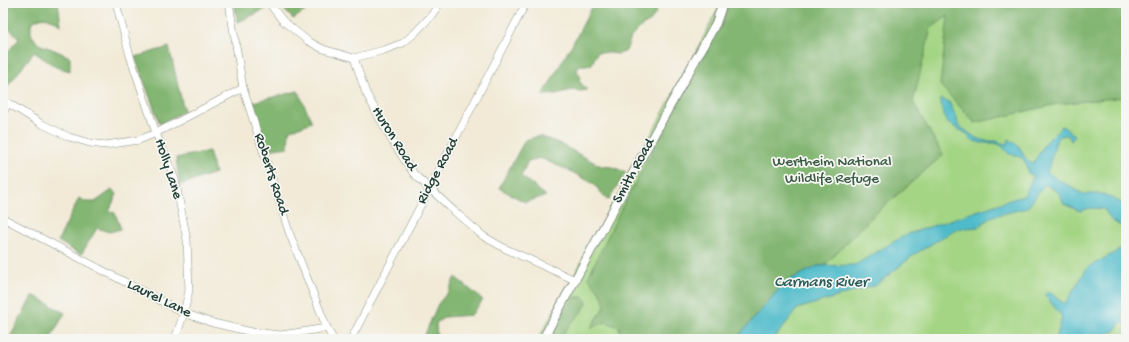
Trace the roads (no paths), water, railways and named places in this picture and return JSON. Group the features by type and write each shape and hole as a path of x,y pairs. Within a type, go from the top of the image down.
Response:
{"street":[{"name":"Holly Lane","path":"116,3 130,56 156,133 175,179 187,240 189,290 184,313 175,339"},
{"name":"Roberts Road","path":"229,3 243,88 289,232 333,339"},
{"path":"269,3 283,21 308,41 324,49 354,58 403,43 416,34 440,3"},
{"name":"Ridge Road","path":"351,339 526,3"},
{"name":"Smith Road","path":"543,339 716,23 723,3"},
{"name":"Huron Road","path":"354,58 366,92 394,144 414,174 483,236 504,248 575,280"},
{"path":"3,113 6,101 40,123 69,137 90,143 106,145 139,140 156,133 243,88"},
{"name":"Laurel Lane","path":"3,218 184,313 213,323 252,332 281,335 328,328"}],"water":[{"name":"Carmans River","path":"940,99 949,102 957,119 958,125 976,138 1005,144 1008,144 1009,139 1018,145 1026,159 1033,164 1045,143 1062,126 1075,135 1071,141 1068,135 1060,136 1056,141 1047,173 1083,194 1103,194 1126,205 1126,226 1122,227 1111,220 1104,209 1090,208 1080,211 1064,204 1059,193 1045,184 1027,208 993,216 978,227 956,229 915,254 876,285 797,309 774,339 736,339 785,282 818,266 855,265 905,235 1025,195 1033,176 1028,173 1025,161 1020,157 1009,154 1002,146 996,143 981,143 971,140 967,134 946,122"},
{"path":"1126,246 1126,306 1122,318 1126,321 1126,324 1121,322 1114,332 1110,332 1106,339 1056,339 1062,317 1045,295 1048,291 1065,304 1087,268"}],"park label":[{"name":"Wertheim National Wildlife Refuge","path":"832,170"}]}
